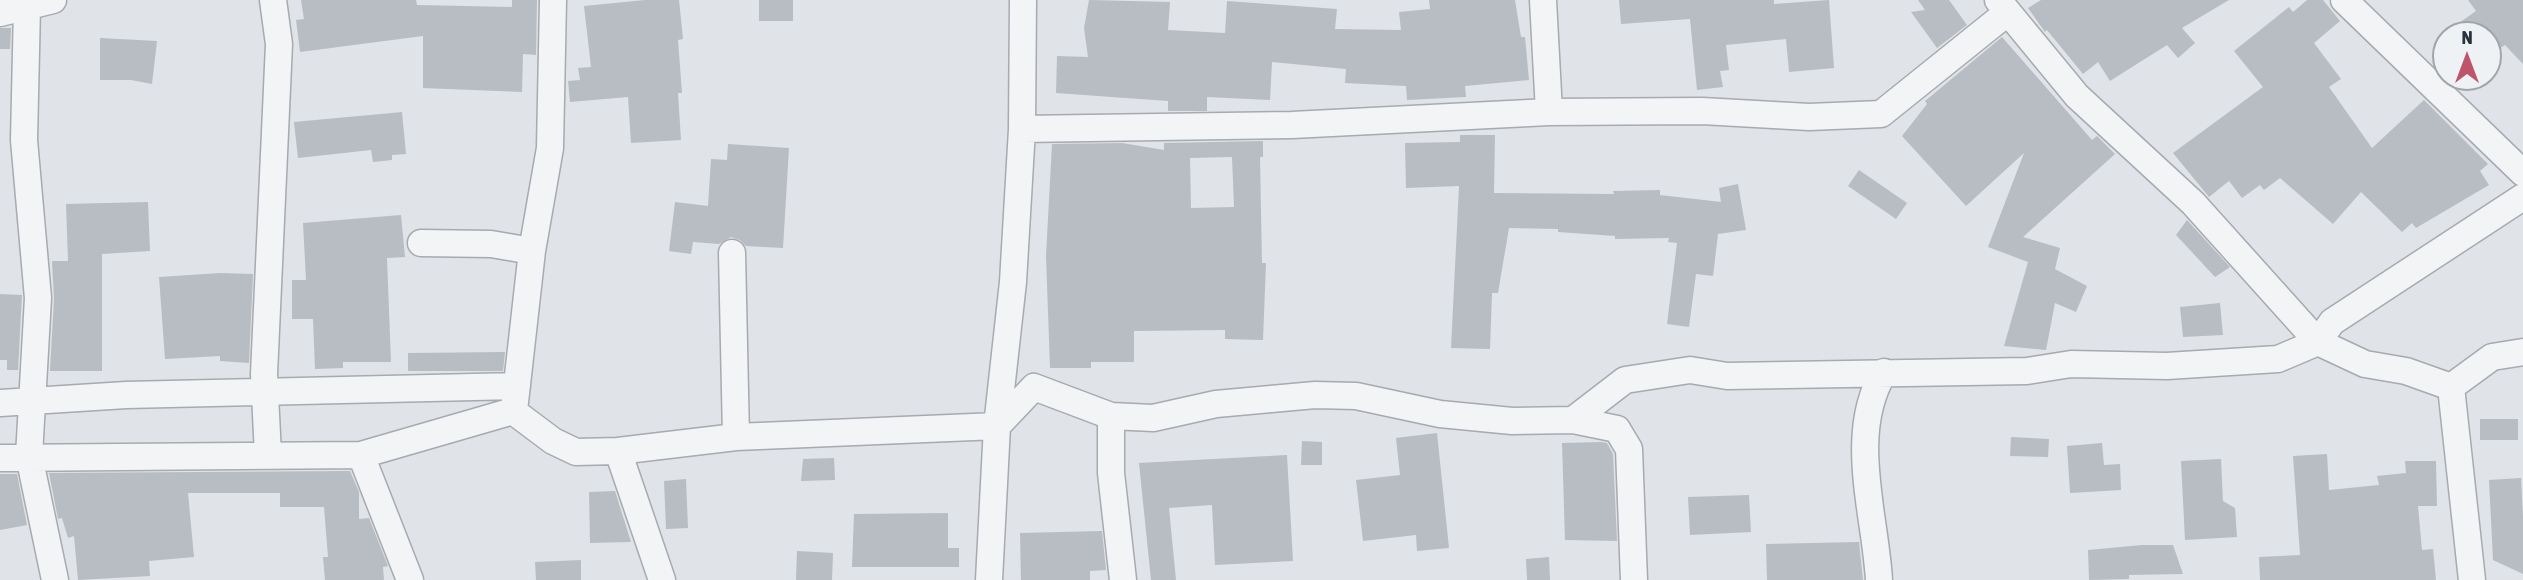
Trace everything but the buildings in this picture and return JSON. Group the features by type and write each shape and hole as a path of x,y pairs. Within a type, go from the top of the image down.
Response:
{"street":[{"path":"0,13 53,0"},
{"path":"268,455 266,394 279,44 272,0"},
{"path":"515,398 532,251 550,148 553,0"},
{"path":"989,580 997,426 1013,282 1022,129 1023,0"},
{"path":"1543,0 1549,112"},
{"path":"2344,0 2523,173"},
{"path":"1022,129 1292,125 1549,112 1702,111 1809,117 1881,114 2003,6 2077,96 2193,203 2318,342 2365,364 2406,371 2451,387"},
{"path":"27,7 24,140 38,298 29,456 55,580"},
{"path":"1573,420 1625,380 1690,370 1727,376 2026,371 2071,364 2167,366 2278,359 2318,342 2332,322 2523,197"},
{"path":"421,243 491,244 532,251"},
{"path":"732,253 736,438"},
{"path":"2451,387 2492,357 2523,352"},
{"path":"1879,580 1866,461 1872,391 1884,372"},
{"path":"0,403 126,395 515,398 553,441 576,452 618,451 736,438 997,426 1034,387 1111,416 1153,418 1216,404 1315,395 1356,396 1440,414 1488,419 1573,420 1617,429 1629,449 1634,580"},
{"path":"2451,387 2472,580"},
{"path":"0,458 361,455 515,398"},
{"path":"1111,416 1111,473 1123,580"},
{"path":"618,451 662,580"},
{"path":"361,455 410,580"}]}
